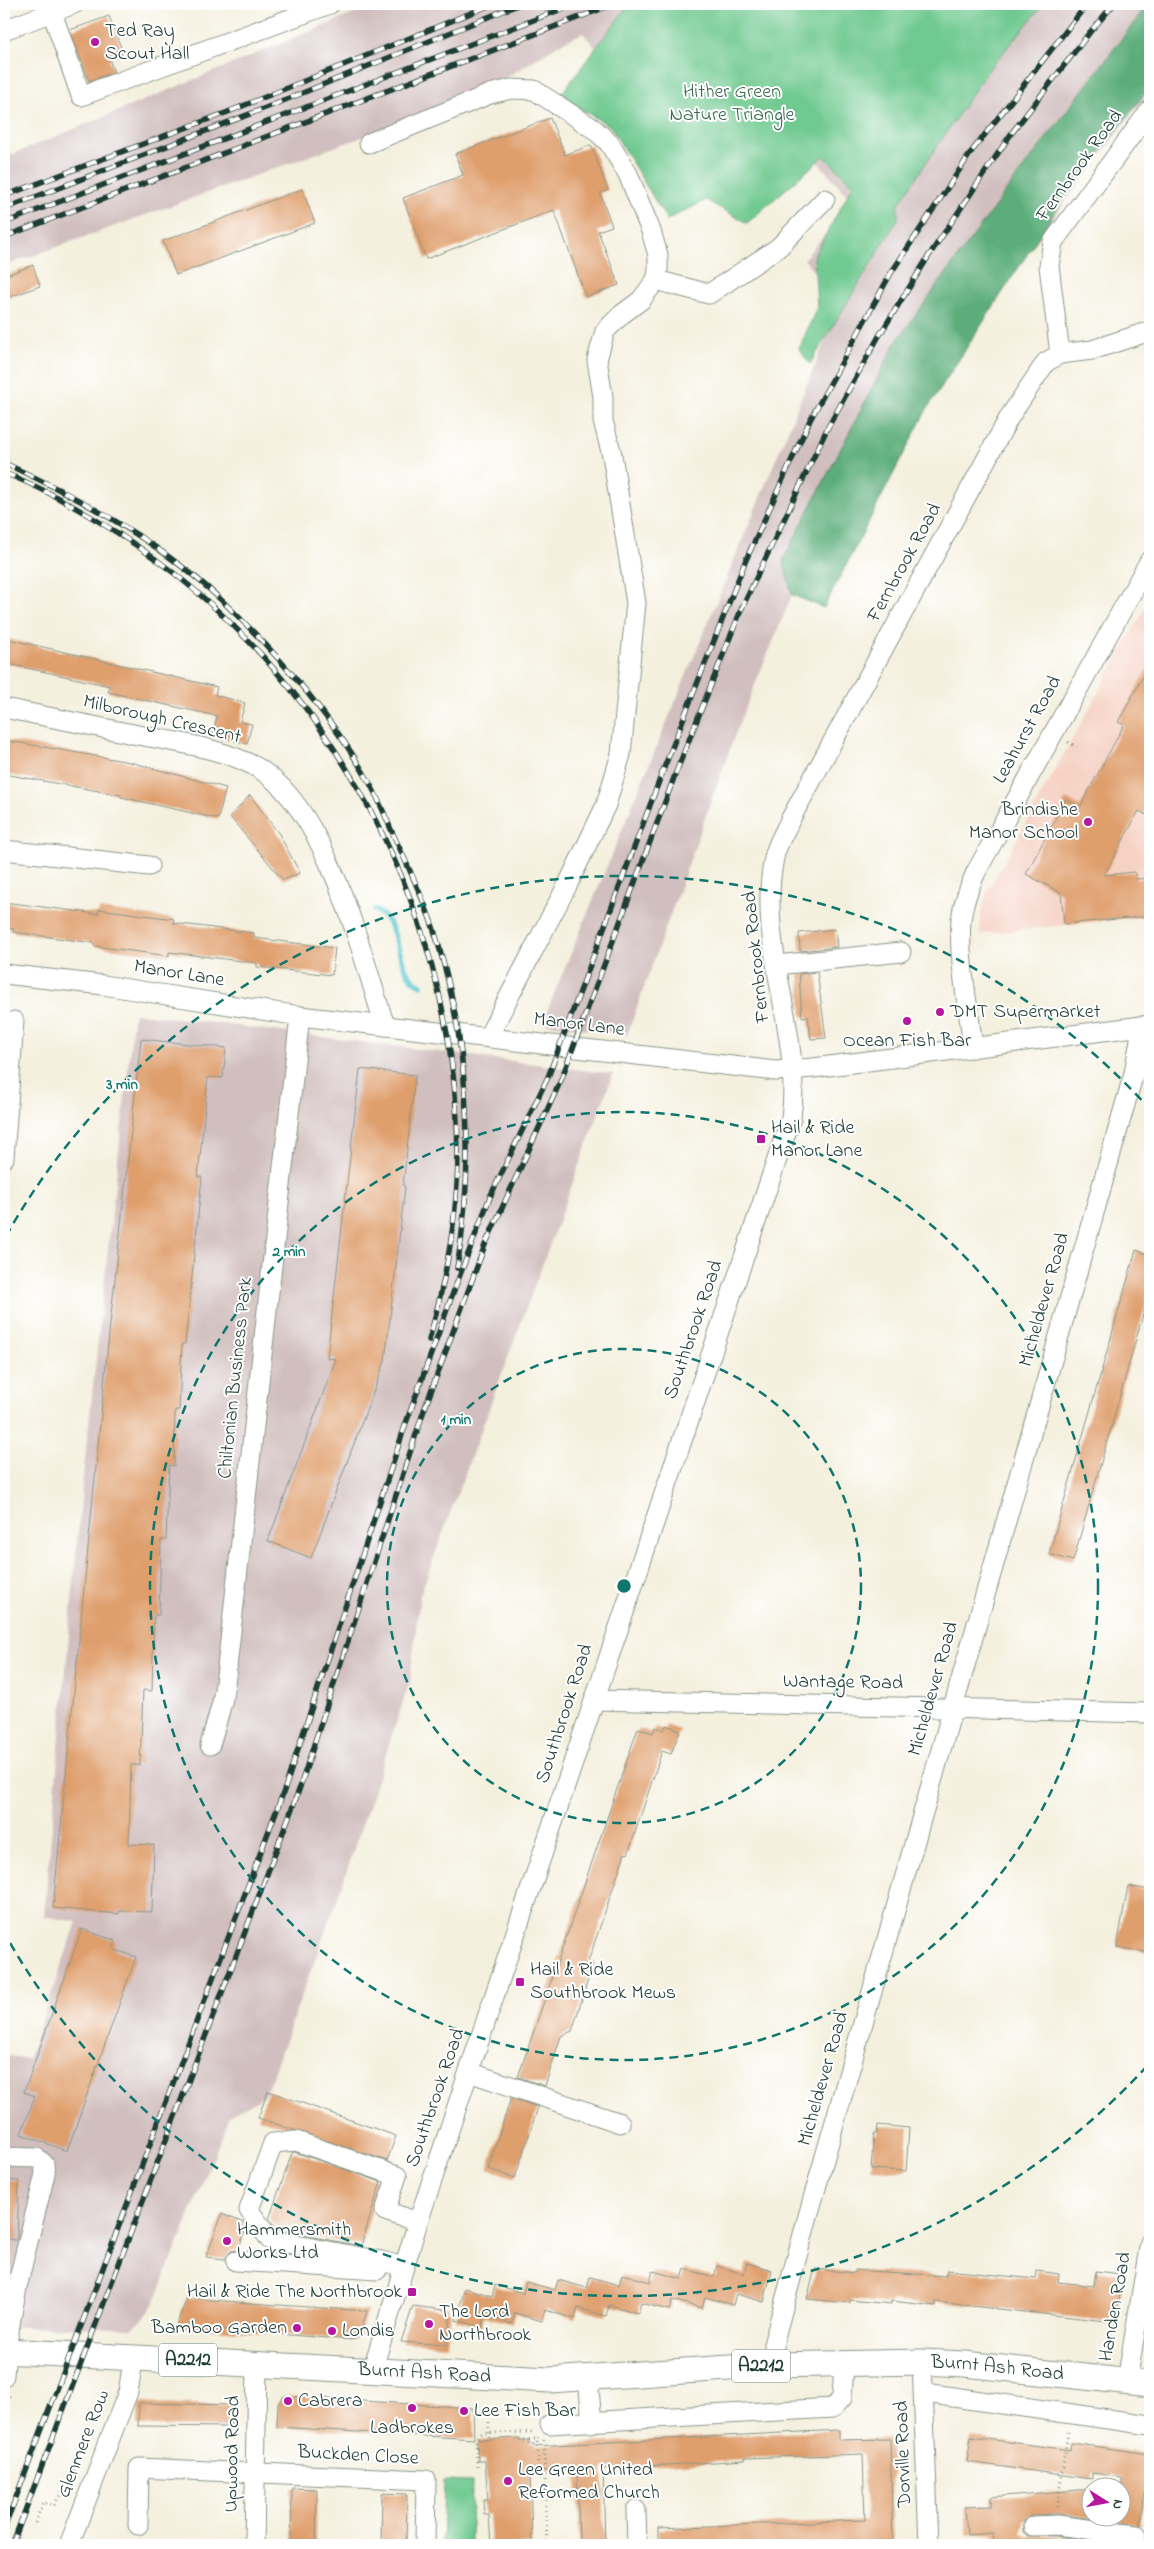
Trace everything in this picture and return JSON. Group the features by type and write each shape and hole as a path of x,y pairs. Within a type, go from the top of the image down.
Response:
{"main road":[{"name":"Burnt Ash Road","path":"4,2351 134,2356 550,2380 774,2365 922,2362 965,2364 1138,2383"}],"street":[{"path":"4,30 74,4"},
{"path":"52,12 81,96 330,4"},
{"path":"369,143 490,94 511,89 534,90 594,129 609,143 628,174 652,231 658,255 656,280 642,300 605,331 597,360 603,397 603,421 612,455 636,603 621,754 606,805 569,882 488,1037"},
{"name":"Fernbrook Road","path":"793,1071 770,892 774,857 790,820 1010,416 1046,362 1060,354 1049,266 1052,242 1150,110"},
{"path":"656,280 709,294 778,248 824,198"},
{"path":"1060,354 1092,350 1150,331"},
{"name":"Leahurst Road","path":"973,1048 962,948 961,920 966,894 976,872 1150,560"},
{"name":"Milborough Crescent","path":"4,708 176,742 236,758 264,772 287,792 308,822 333,874 385,1026"},
{"path":"4,850 149,866"},
{"path":"778,965 901,952"},
{"name":"Manor Lane","path":"4,974 103,985 300,1016 723,1066 793,1071 1144,1025"},
{"name":"Chiltonian Business Park","path":"210,1744 222,1703 226,1676 300,1016"},
{"path":"4,1158 14,1021"},
{"name":"Micheldever Road","path":"774,2365 774,2341 952,1708 1134,1073 1144,1025"},
{"name":"Southbrook Road","path":"372,2371 401,2272 791,1118 794,1096 793,1071"},
{"name":"Wantage Road","path":"594,1700 1150,1713"},
{"path":"469,2072 620,2123"},
{"path":"401,2272 382,2261 270,2240 249,2210 274,2143 296,2141 397,2176 385,2211 418,2222"},
{"path":"4,2157 38,2158 44,2164 45,2174 4,2351 4,2376"},
{"name":"Handen Road","path":"1138,2383 1150,2242"},
{"path":"236,2261 401,2272"},
{"name":"Glenmere Row","path":"69,2545 128,2392 134,2356"},
{"name":"Dorville Road","path":"922,2362 929,2545"},
{"path":"543,2428 833,2408 842,2398 844,2363"},
{"name":"Upwood Road","path":"254,2545 257,2364"},
{"path":"588,2377 592,2424"},
{"name":"Burnt Ash Road","path":"924,2394 1150,2425"},
{"path":"138,2525 139,2468 255,2473"},
{"name":"Buckden Close","path":"255,2473 426,2480 425,2545"},
{"path":"636,2510 637,2545"},
{"path":"1033,2526 1057,2525 1109,2538 1137,2535"}],"path":[{"path":"1057,2525 1057,2496 1071,2414"},
{"path":"489,2422 489,2442"},
{"path":"476,2467 477,2438 482,2433 543,2428 547,2545"},
{"path":"524,2440 537,2439"},
{"path":"34,2523 43,2502"}],"shaded area":[{"path":"377,4 1150,4 1150,89 1028,252 927,409 824,608 792,595 737,729 627,1035 542,1023 839,307 804,259 853,202 810,153 737,215 583,33 561,43 498,83 393,126 4,266 4,158"},
{"name":"Brindishe Manor School","path":"1150,599 1150,916 980,934 981,913 987,893"},
{"path":"134,1013 613,1074 420,1595 410,1681 337,1900 265,2095 230,2116 152,2309 133,2328 4,2327 4,2055 28,2059 77,1922 44,1916 83,1477"}],"green space":[{"name":"Hither Green Nature Triangle","path":"638,4 1044,4 986,73 898,205 898,219 810,364 799,349 817,307 814,256 853,185 824,156 747,223 706,200 667,220 610,126 559,97 626,8"},
{"path":"1148,4 1150,4 1150,87 1056,210 927,409 824,608 792,595 783,560 896,342 1006,191"},
{"path":"444,2481 472,2482 471,2545 442,2545"}],"building":[{"name":"Ted Ray Scout Hall","path":"109,16 123,53 109,59 114,72 89,81 70,30"},
{"path":"550,118 565,155 591,145 608,190 600,193 612,226 598,231 619,285 586,297 554,210 426,259 403,198 463,175 455,154"},
{"path":"302,189 315,223 176,275 163,241"},
{"path":"33,265 40,286 4,299 4,276"},
{"path":"4,638 217,687 215,695 245,703 240,722 252,724 247,744 213,735 217,716 108,692 110,686 4,663"},
{"path":"1150,664 1150,817 1139,811 1104,875 1135,872 1136,879 1150,878 1150,916 1064,924 1061,893 1026,874 1066,799 1080,807 1124,725 1118,722"},
{"path":"4,740 130,762 226,788 218,819 121,797 121,795 4,774"},
{"path":"250,795 279,834 300,873 283,880 230,817"},
{"path":"4,902 98,914 99,909 174,919 173,923 254,933 254,938 335,948 332,975 257,967 257,963 169,952 169,956 94,946 94,943 13,932 14,929 4,928"},
{"path":"835,929 837,947 800,951 799,933"},
{"path":"817,972 826,1038 811,1039 808,1016 802,1017 799,974"},
{"path":"141,1039 226,1048 223,1078 208,1077 198,1177 202,1177 185,1344 182,1344 179,1410 175,1410 174,1466 169,1465 166,1540 161,1540 159,1615 154,1615 152,1691 143,1690 140,1765 131,1765 129,1844 154,1845 152,1912 119,1911 119,1914 53,1908 108,1343"},
{"path":"360,1069 415,1075 403,1186 405,1187 385,1361 311,1558 268,1541 336,1359 327,1358"},
{"path":"1136,1250 1150,1255 1150,1290 1073,1561 1049,1554"},
{"path":"666,1725 680,1730 671,1754 662,1751 628,1854 625,1853 588,1962 593,1964 572,2031 561,2036 545,2086 518,2077 638,1728 653,1733 655,1727 664,1730"},
{"path":"1128,1886 1150,1890 1150,1953 1117,1947"},
{"path":"82,1929 116,1941 113,1949 136,1957 67,2151 21,2134 35,2096 24,2092"},
{"path":"268,2091 396,2136 387,2161 258,2118"},
{"path":"511,2098 538,2107 515,2178 488,2169"},
{"path":"878,2125 909,2128 906,2171 871,2169 874,2134 877,2134"},
{"path":"295,2152 381,2182 361,2246 277,2230 269,2219 292,2153"},
{"path":"4,2180 19,2181 17,2240 4,2239"},
{"name":"Hammersmith Works Ltd","path":"222,2214 244,2223 247,2227 238,2250 231,2251 225,2259 206,2257"},
{"path":"747,2263 772,2270 764,2302 736,2294 733,2305 705,2297 702,2308 672,2300 669,2310 641,2303 638,2313 609,2305 606,2316 578,2308 575,2319 545,2310 542,2321 515,2313 512,2324 484,2316 482,2327 456,2320 465,2288 492,2296 495,2285 523,2293 526,2282 555,2290 558,2280 587,2288 590,2277 619,2285 622,2274 650,2282 653,2271 682,2279 685,2269 714,2277 717,2266 744,2274"},
{"path":"815,2269 855,2273 855,2270 946,2276 947,2270 1036,2279 1037,2271 1059,2274 1058,2282 1094,2286 1096,2271 1119,2274 1117,2289 1121,2289 1115,2322 936,2302 936,2306 891,2301 891,2304 850,2300 850,2303 807,2299"},
{"path":"187,2298 367,2311 359,2336 353,2340 176,2326"},
{"name":"The Lord Northbrook","path":"413,2306 451,2311 447,2345 401,2342"},
{"path":"284,2396 473,2408 474,2439 277,2427 278,2403"},
{"path":"139,2403 232,2405 231,2427 138,2426"},
{"path":"839,2430 839,2440 890,2439 893,2545 658,2545 658,2528 865,2520 863,2454 745,2458 745,2460 603,2469 605,2545 579,2545 577,2470 530,2471 532,2545 491,2545 489,2515 484,2515 483,2500 488,2500 485,2461 478,2461 477,2440 520,2438 520,2440 529,2440 529,2444 534,2444 534,2446"},
{"path":"971,2437 1070,2450 1071,2443 1150,2454 1150,2482 1147,2481 1140,2525 1132,2524 1132,2476 1092,2473 1092,2476 1082,2476 1082,2478 967,2462"},
{"path":"292,2488 317,2489 316,2545 291,2545"},
{"path":"1082,2490 1082,2517 1057,2514 1032,2515 1023,2521 1023,2532 1028,2536 1056,2536 1097,2542 1097,2545 994,2545 993,2533 967,2535 965,2507 991,2506 991,2497"},
{"path":"382,2493 407,2494 406,2545 381,2545"}],"waterway":[{"path":"375,910 384,917 390,926 406,970 412,979 421,985"}],"railway":[{"path":"4,196 228,112 493,4"},
{"path":"4,209 273,105 520,4"},
{"path":"4,223 575,4"},
{"path":"4,237 614,4"},
{"path":"4,2529 285,1788 406,1423 453,1293 490,1197 548,1077 664,768 745,562 810,420 891,273 972,151 1087,4"},
{"path":"12,2545 299,1790 423,1413 485,1245 561,1080 675,775 741,610 827,429 879,336 930,254 1011,134 1114,4"},
{"path":"4,463 98,510 164,553 206,586 246,624 293,676 333,726 368,780 429,915 445,968 454,1010 461,1053 467,1140 463,1226 457,1268"},
{"path":"4,473 64,501 98,521 176,575 246,638 307,710 359,790 401,875 432,964 451,1057 458,1152 456,1199 450,1247 441,1294 429,1340"}],"place":[{"name":"Ted Ray Scout Hall","path":"95,42"},
{"name":"Brindishe Manor School","path":"1088,822"},
{"name":"DMT Supermarket","path":"940,1012"},
{"name":"Ocean Fish Bar","path":"907,1021"},
{"name":"Hail & Ride Manor Lane","path":"761,1139"},
{"name":"Hail & Ride Southbrook Mews","path":"520,1982"},
{"name":"Hammersmith Works Ltd","path":"227,2241"},
{"name":"Hail & Ride The Northbrook","path":"412,2292"},
{"name":"The Lord Northbrook","path":"429,2324"},
{"name":"Bamboo Garden","path":"297,2328"},
{"name":"Londis","path":"332,2331"},
{"name":"Cabrera","path":"288,2401"},
{"name":"Ladbrokes","path":"412,2408"},
{"name":"Lee Fish Bar","path":"464,2411"},
{"name":"Lee Green United Reformed Church","path":"508,2481"}]}
